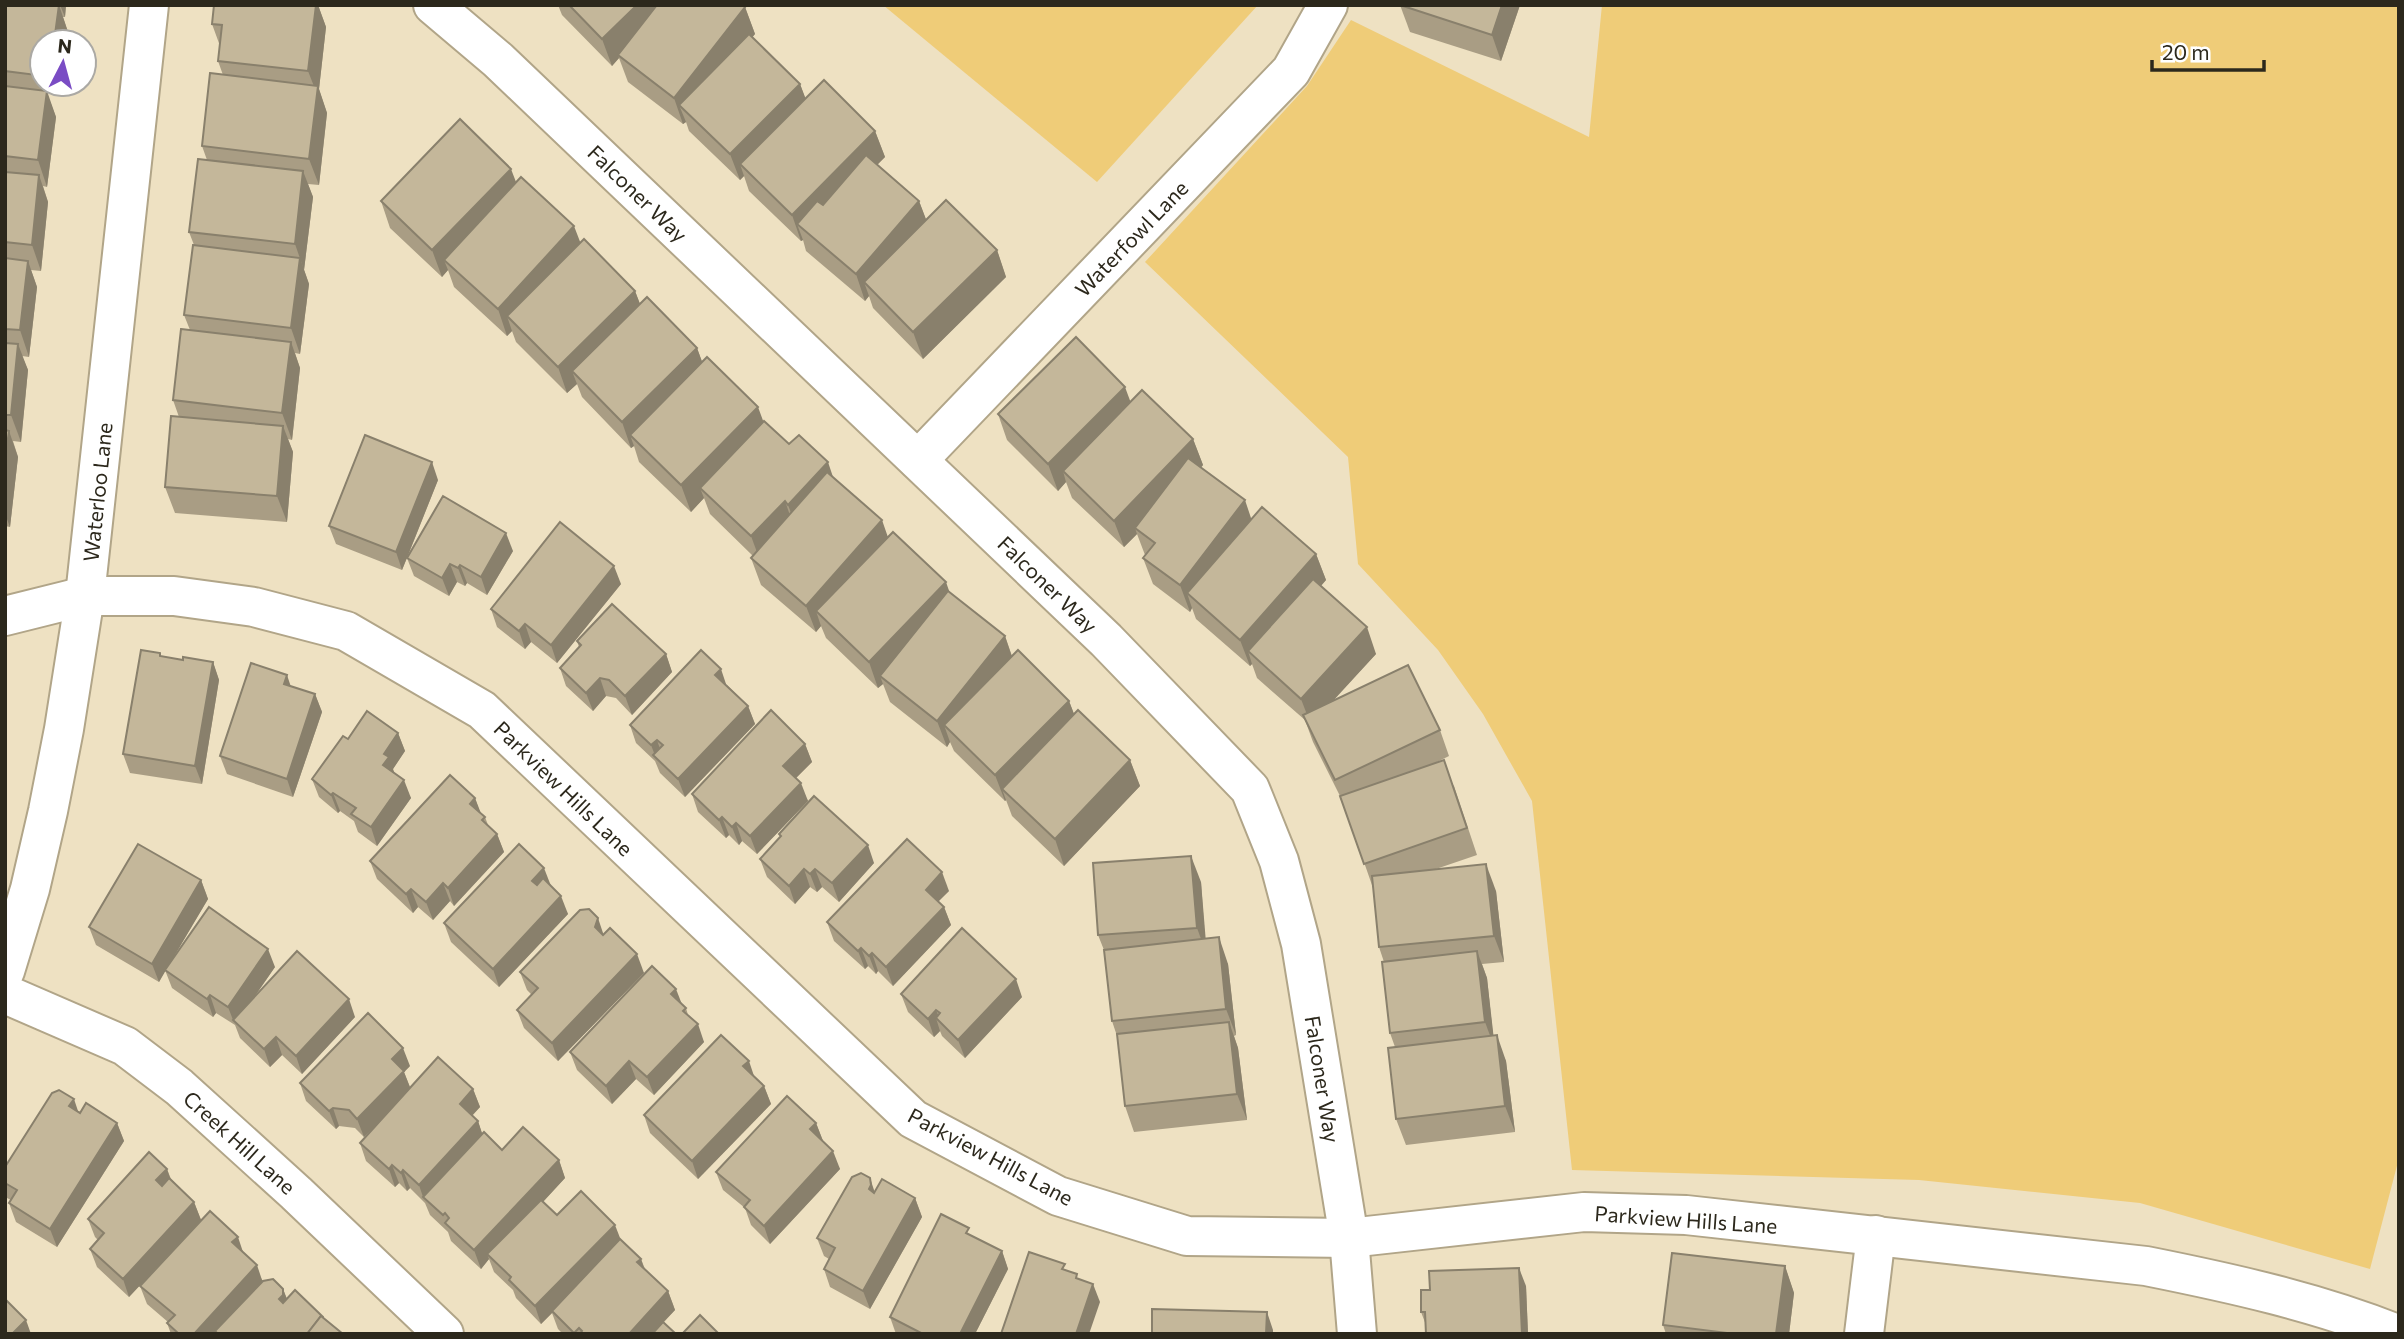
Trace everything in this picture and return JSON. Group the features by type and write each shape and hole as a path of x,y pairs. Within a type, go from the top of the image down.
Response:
{"street":[{"name":"Waterloo Lane","path":"5,971 30,889 48,811 85,596 149,5"},
{"name":"Falconer Way","path":"432,5 498,60 1106,640 1250,789 1279,862 1301,944 1349,1238 1357,1334"},
{"name":"Waterfowl Lane","path":"918,460 1291,71 1328,5"},
{"name":"Parkview Hills Lane","path":"5,616 85,596 174,596 254,607 346,631 482,710 913,1119 1058,1196 1187,1236 1349,1238 1584,1212 1686,1215 2146,1266 2216,1280 2304,1303 2383,1328"},
{"name":"Creek Hill Lane","path":"5,994 125,1046 179,1087 296,1193 444,1334"},
{"path":"1864,1334 1876,1235"}],"shaded area":[{"path":"883,5 1258,5 1097,182"},
{"path":"1602,5 2399,5 2399,1158 2370,1269 2140,1203 1919,1180 1572,1170 1532,801 1483,714 1438,650 1358,564 1348,457 1145,262 1307,86 1351,20 1589,137"}],"building":[{"path":"5,5 59,5 56,28 28,28 28,74 5,71"},
{"path":"214,5 316,5 308,71 218,61 222,25 212,24"},
{"path":"569,5 637,5 602,39"},
{"path":"657,5 745,7 674,98 618,55"},
{"path":"1400,5 1502,5 1492,35"},
{"path":"749,34 800,84 730,154 679,105"},
{"path":"210,73 318,86 309,159 202,146"},
{"path":"824,80 875,131 792,215 740,164"},
{"path":"5,86 28,89 28,98 46,98 38,160 5,156"},
{"path":"460,119 511,169 432,250 381,201"},
{"path":"866,155 919,201 856,274 797,224 817,201 823,205"},
{"path":"198,159 303,171 295,244 189,232"},
{"path":"5,172 39,175 32,245 5,242"},
{"path":"521,177 574,226 498,309 444,260"},
{"path":"946,200 997,250 913,332 864,282"},
{"path":"584,239 635,291 558,367 507,316"},
{"path":"193,245 300,258 291,328 184,315"},
{"path":"5,258 28,261 20,330 5,329"},
{"path":"647,297 697,348 622,422 572,371"},
{"path":"181,329 291,342 282,413 173,400"},
{"path":"1076,337 1125,387 1048,464 998,414"},
{"path":"5,343 18,344 11,415 5,415"},
{"path":"707,357 758,407 681,485 630,435"},
{"path":"1142,390 1193,439 1114,521 1063,471"},
{"path":"171,416 283,426 277,496 165,487"},
{"path":"764,421 789,444 799,435 828,462 788,505 785,501 751,536 700,488"},
{"path":"5,430 9,431 5,460"},
{"path":"365,435 432,462 396,552 329,526"},
{"path":"1188,458 1245,500 1180,585 1143,558 1155,543 1135,528"},
{"path":"827,472 882,520 806,606 751,558"},
{"path":"443,496 506,533 481,577 460,565 458,568 450,564 442,578 407,558"},
{"path":"1262,507 1316,554 1240,640 1187,593"},
{"path":"560,522 614,566 551,645 525,624 519,631 491,609"},
{"path":"893,532 946,582 869,662 816,611"},
{"path":"1313,579 1367,627 1301,699 1248,651"},
{"path":"948,591 1005,636 937,721 880,676"},
{"path":"612,604 666,654 625,696 609,680 600,678 586,693 560,668 581,645 577,641"},
{"path":"141,650 183,660 183,657 213,662 195,766 123,754"},
{"path":"701,650 721,669 715,675 748,706 678,779 653,755 663,745 657,740 651,745 630,725"},
{"path":"1018,650 1069,701 995,775 944,725"},
{"path":"251,663 287,675 284,684 315,694 287,779 220,756"},
{"path":"1408,665 1440,730 1335,780 1303,715"},
{"path":"771,710 805,744 783,766 801,783 750,836 736,823 732,827 722,817 719,820 692,794"},
{"path":"1078,710 1130,760 1055,839 1002,789"},
{"path":"367,711 398,733 384,754 389,757 383,765 404,780 371,827 351,814 356,808 333,793 331,795 312,779 343,736 348,739"},
{"path":"1444,760 1467,828 1364,864 1340,796"},
{"path":"450,775 475,798 470,804 485,817 482,820 497,834 448,888 443,883 426,902 411,889 406,894 370,861"},
{"path":"814,796 868,845 832,883 815,869 810,874 804,869 789,886 760,859"},
{"path":"907,839 942,872 926,890 944,907 886,967 872,953 869,956 861,948 858,951 827,922"},
{"path":"138,844 201,880 152,964 89,927"},
{"path":"519,844 544,868 532,881 537,885 543,878 561,896 493,969 444,923"},
{"path":"1191,856 1197,928 1098,935 1093,863"},
{"path":"1486,864 1494,936 1379,947 1372,876"},
{"path":"209,907 268,949 228,1007 210,995 207,999 165,970"},
{"path":"589,909 598,918 595,927 603,935 610,928 637,954 552,1043 517,1010 538,988 520,972 580,910"},
{"path":"962,928 1016,979 958,1040 936,1018 940,1013 936,1010 928,1019 901,994"},
{"path":"1219,937 1226,1009 1112,1021 1104,950"},
{"path":"297,951 349,999 296,1056 276,1037 264,1049 233,1020"},
{"path":"1477,951 1485,1022 1390,1033 1382,962"},
{"path":"652,966 676,989 671,994 686,1008 683,1011 698,1024 647,1077 629,1061 606,1086 570,1052"},
{"path":"368,1013 403,1048 392,1059 404,1071 357,1119 349,1110 333,1108 329,1111 300,1083"},
{"path":"1229,1022 1237,1094 1125,1106 1117,1034"},
{"path":"721,1035 749,1061 743,1066 764,1086 692,1161 644,1115"},
{"path":"1497,1035 1505,1106 1396,1119 1388,1048"},
{"path":"438,1057 473,1089 460,1104 478,1121 419,1185 403,1170 401,1173 392,1165 389,1169 360,1143"},
{"path":"59,1090 74,1099 69,1106 80,1113 86,1103 117,1123 50,1229 9,1203 17,1190 5,1183 5,1167 52,1093"},
{"path":"787,1096 816,1123 810,1129 833,1151 764,1226 744,1207 750,1200 716,1172"},
{"path":"523,1127 559,1160 474,1250 445,1223 449,1218 445,1213 443,1215 423,1197 484,1132 502,1150"},
{"path":"149,1152 167,1169 156,1180 162,1186 169,1178 194,1202 123,1279 90,1249 104,1233 88,1219"},
{"path":"861,1173 870,1178 869,1189 874,1193 882,1179 915,1198 863,1291 824,1269 835,1248 817,1238 852,1177"},
{"path":"581,1191 615,1225 535,1306 487,1254 541,1200 557,1215"},
{"path":"210,1211 238,1237 232,1242 257,1265 194,1334 179,1334 167,1323 175,1315 140,1286"},
{"path":"941,1214 969,1228 966,1233 1002,1251 960,1334 923,1334 890,1317"},
{"path":"620,1239 641,1259 637,1262 668,1291 629,1334 580,1334 582,1331 579,1328 574,1333 552,1311"},
{"path":"1029,1252 1065,1264 1062,1269 1093,1284 1076,1334 1001,1334"},
{"path":"1672,1253 1785,1266 1776,1334 1735,1334 1663,1325"},
{"path":"1519,1268 1522,1334 1426,1334 1425,1312 1421,1312 1421,1290 1430,1290 1429,1271"},
{"path":"273,1279 283,1289 283,1295 279,1299 283,1303 295,1290 323,1317 321,1316 307,1334 218,1334 215,1331 263,1281"},
{"path":"5,1299 26,1320 12,1334 5,1334"},
{"path":"1152,1309 1267,1312 1266,1334 1152,1334"},
{"path":"700,1315 719,1334 682,1334"},
{"path":"321,1316 343,1334 307,1334"},
{"path":"663,1322 676,1334 652,1334"}]}
